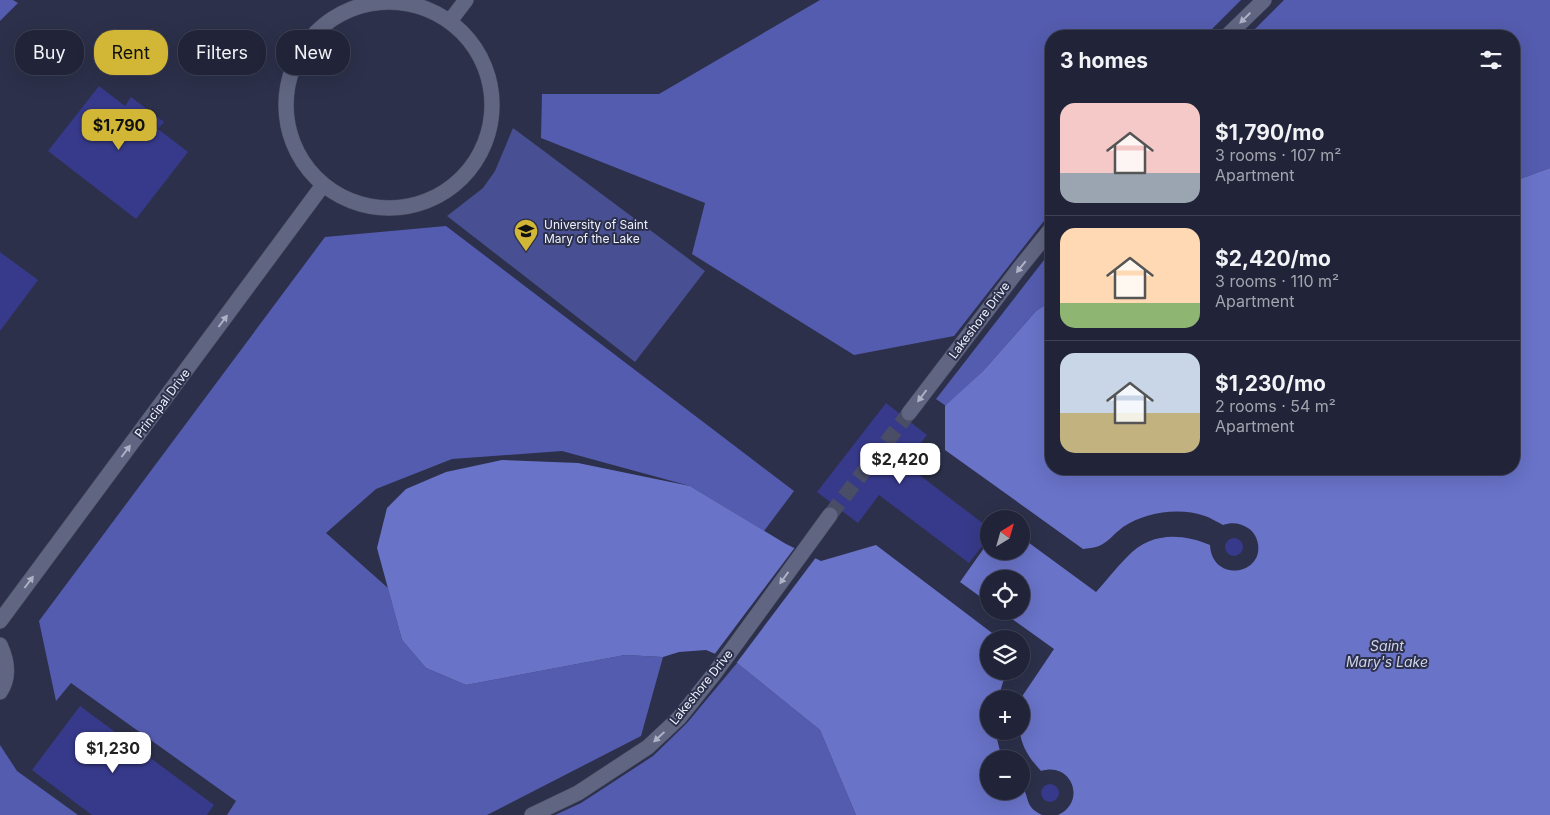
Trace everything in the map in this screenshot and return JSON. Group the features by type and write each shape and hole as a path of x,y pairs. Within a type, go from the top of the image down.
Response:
{"lane":[{"path":"450,21 466,0"},
{"path":"1233,30 1264,0"},
{"path":"374,2 401,2 426,8 450,21 467,37 480,56 489,78 492,101 491,124 484,147 472,166 452,187 428,200 402,208 374,207 347,200 323,185 300,158 292,143 285,117 286,90 293,64 306,41 325,22 348,9 374,2"},
{"name":"Principal Drive","path":"0,621 323,185"},
{"name":"Lakeshore Drive","path":"909,413 1045,236"},
{"name":"Lakeshore Drive","path":"532,815 578,793 648,747 679,718 714,674 830,515"},
{"path":"0,645 6,658 7,673 0,692"}],"shaded area":[{"path":"0,0 13,0 18,3 0,21"},
{"path":"820,0 1241,0 1211,30 1045,30 1045,220 954,336 854,355 692,254 705,203 541,138 542,94 659,94"},
{"path":"1284,0 1550,0 1550,168 1520,179 1520,30 1254,30"},
{"path":"513,128 705,271 635,362 447,216 483,188 495,171"},
{"path":"446,226 794,491 764,531 690,486 562,451 452,459 376,489 326,533 388,588 402,640 426,668 466,685 625,655 663,657 641,736 487,815 227,815 236,801 71,683 56,701 39,621 325,237"},
{"path":"1045,259 1045,305 1036,311 983,371 946,406 936,399"},
{"path":"737,663 820,730 856,815 555,815 581,803 653,756 687,723"},
{"path":"0,745 17,771 78,815 0,815"}],"water":[{"name":"Saint Mary's Lake","path":"1550,168 1550,815 1058,815 1067,809 1072,801 1074,793 1072,784 1068,777 1061,772 1052,769 1041,771 1030,758 1030,750 1025,750 1022,740 1030,740 1030,690 1026,690 1054,649 1014,620 1030,620 1030,570 980,570 980,596 960,582 980,554 980,560 1030,560 1030,544 1096,592 1136,549 1156,539 1166,537 1188,538 1210,545 1213,557 1219,565 1227,570 1246,568 1253,563 1257,555 1258,542 1252,531 1242,525 1233,523 1223,525 1195,513 1174,512 1152,515 1132,522 1123,527 1102,545 1083,549 945,450 945,406 983,371 1036,311 1045,305 1045,475 1520,475 1520,179"},
{"path":"502,460 578,463 690,486 786,544 821,561 876,545 988,630 980,630 980,680 1004,680 1001,690 980,690 980,740 997,740 1000,750 980,750 980,800 1028,800 1032,808 1042,815 856,815 820,730 737,663 706,650 679,652 663,657 625,655 466,685 426,668 402,640 377,548 387,508 406,489 446,472"}],"pier":[{"path":"796,546 817,556 735,665 714,655"}],"building":[{"path":"99,86 125,106 131,97 164,122 158,129 188,152 136,219 48,151"},
{"path":"0,252 38,280 0,331"},
{"path":"886,403 927,435 905,464 980,521 980,549 969,563 879,495 858,523 817,492"},
{"path":"1230,538 1238,538 1243,543 1241,554 1230,556 1225,551 1225,543"},
{"path":"80,706 214,805 207,815 92,815 32,770"},
{"path":"1046,784 1054,784 1059,789 1057,800 1046,802 1041,797 1041,789"}],"tunnel":[{"path":"830,515 909,413"}],"place":[{"name":"University of Saint Mary of the Lake","path":"526,252"}]}
